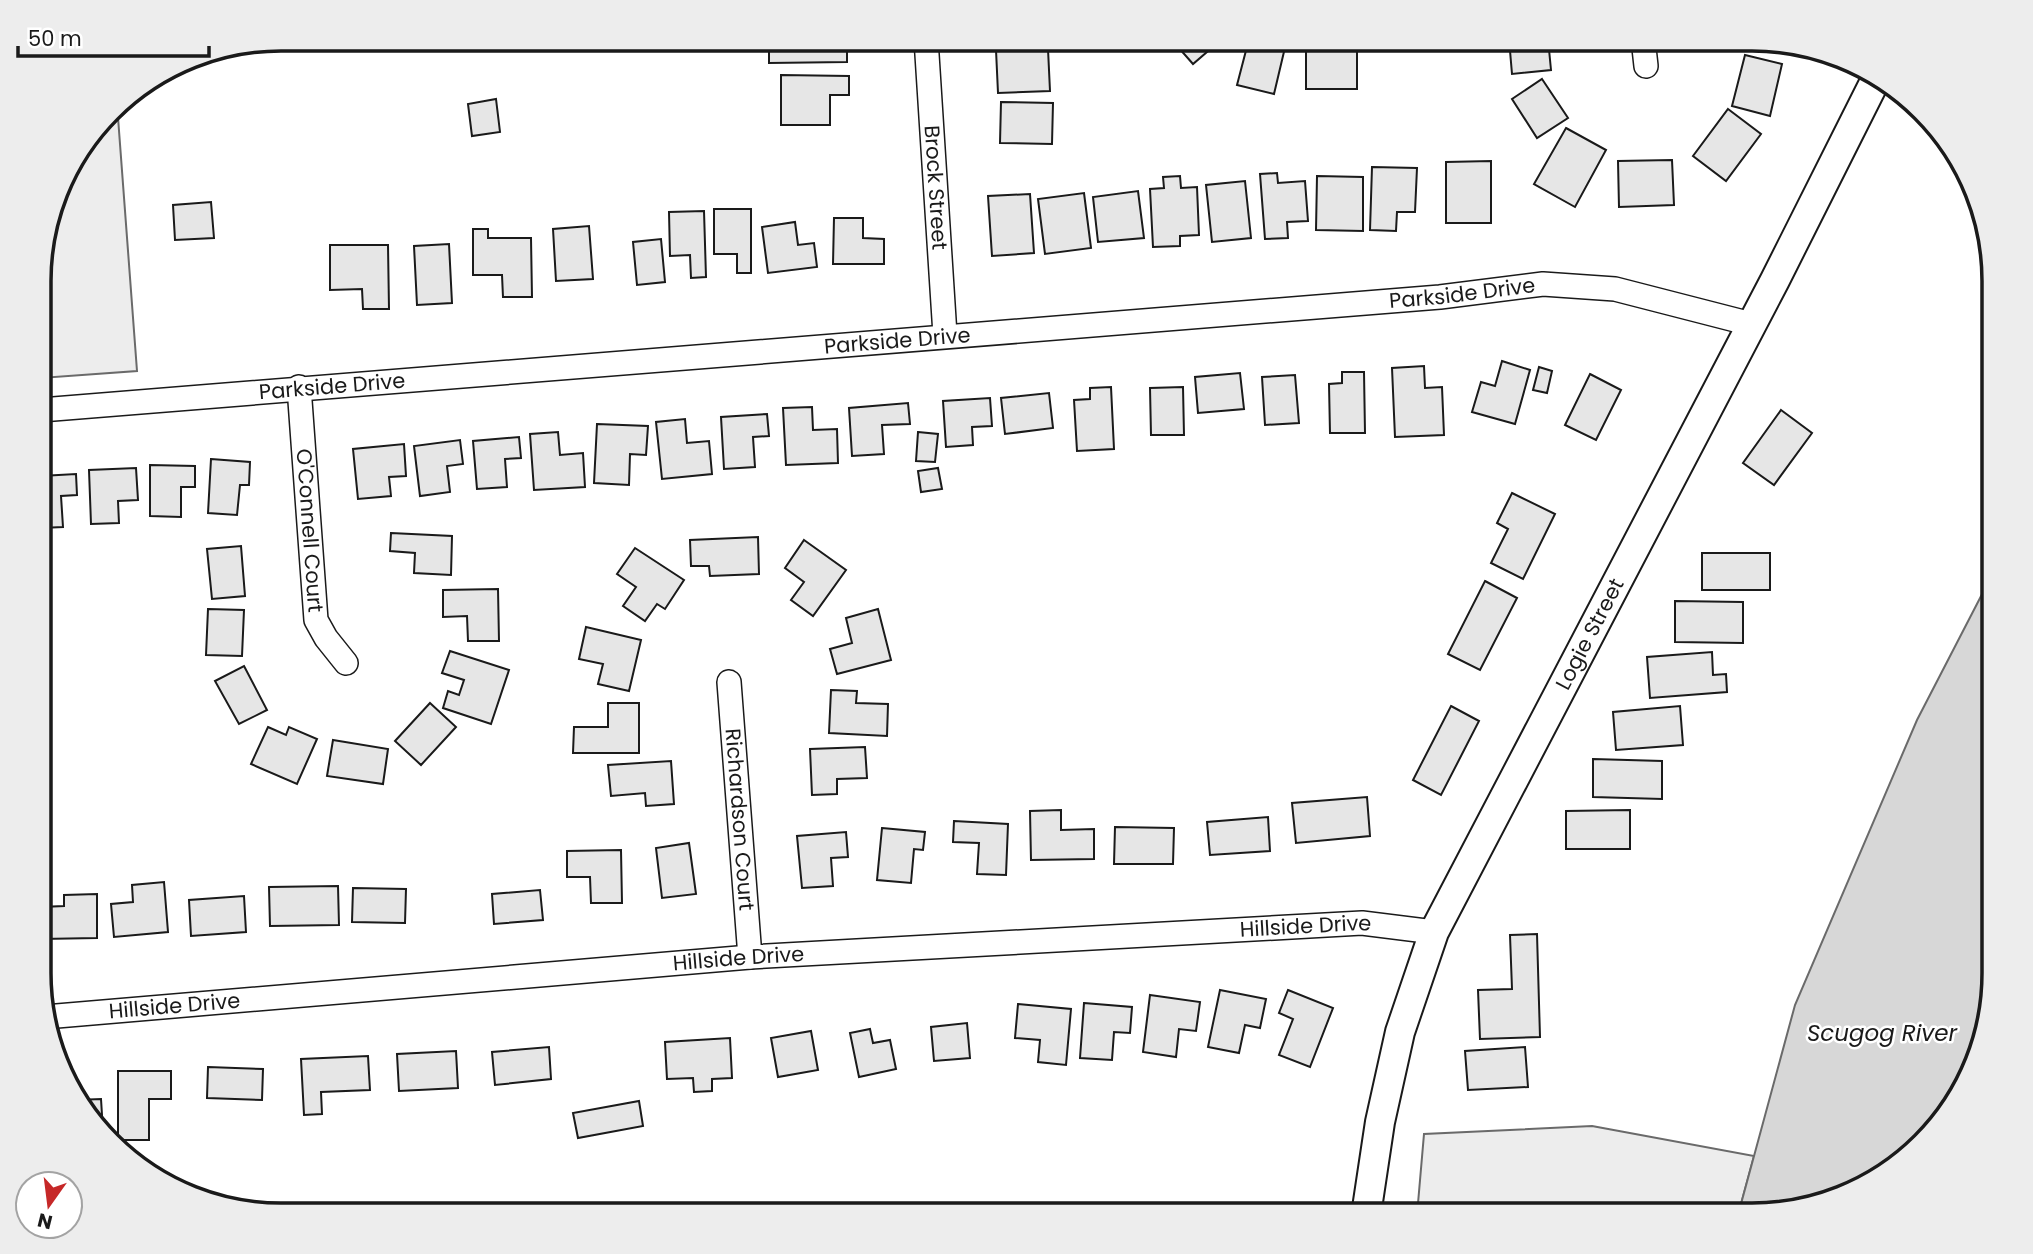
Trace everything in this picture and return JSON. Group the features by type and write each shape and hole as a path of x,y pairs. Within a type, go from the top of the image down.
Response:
{"street":[{"name":"Brock Street","path":"927,51 945,335"},
{"path":"1645,51 1647,66"},
{"name":"Logie Street","path":"1368,1203 1380,1122 1400,1032 1434,932 1873,86"},
{"name":"Parkside Drive","path":"51,409 1440,297 1543,284 1615,289 1751,324"},
{"name":"O'Connell Court","path":"299,387 316,620 346,663"},
{"name":"Richardson Court","path":"729,682 750,957"},
{"name":"Hillside Drive","path":"56,1016 750,957 1362,923 1434,932"}],"shaded area":[{"path":"118,119 137,371 51,377 51,281 59,222 68,193 82,166"},
{"path":"1592,1126 1754,1156 1741,1203 1418,1203 1424,1134"}],"water":[{"name":"Scugog River","path":"1982,594 1982,988 1970,1047 1943,1101 1925,1125 1904,1146 1880,1164 1840,1186 1811,1195 1767,1203 1741,1203 1795,1005 1917,720"}],"building":[{"path":"769,51 847,51 847,62 769,63"},
{"path":"996,51 1048,51 1050,91 998,93"},
{"path":"1182,51 1208,51 1193,64"},
{"path":"1246,51 1284,51 1274,94 1237,85"},
{"path":"1306,51 1357,51 1357,89 1306,89"},
{"path":"1510,51 1549,51 1551,70 1512,74"},
{"path":"1745,55 1782,64 1770,116 1732,106"},
{"path":"781,75 849,76 849,95 830,95 830,125 781,125"},
{"path":"1542,79 1568,118 1537,138 1512,99"},
{"path":"496,99 500,132 472,136 468,104"},
{"path":"1001,102 1053,103 1052,144 1000,143"},
{"path":"1728,109 1761,134 1726,181 1693,156"},
{"path":"1566,128 1606,150 1575,207 1534,184"},
{"path":"1672,160 1674,205 1619,207 1618,161"},
{"path":"1491,161 1491,223 1446,223 1446,162"},
{"path":"1372,167 1417,168 1415,212 1397,212 1396,231 1370,230"},
{"path":"1277,173 1278,183 1305,181 1308,221 1287,222 1288,238 1265,239 1260,174"},
{"path":"1180,176 1181,188 1197,187 1199,235 1180,236 1180,246 1153,247 1150,189 1164,188 1163,177"},
{"path":"1317,176 1363,177 1363,231 1316,230"},
{"path":"1245,181 1251,238 1212,242 1206,185"},
{"path":"1138,191 1144,238 1098,242 1093,197"},
{"path":"1084,193 1091,248 1045,254 1038,199"},
{"path":"1030,194 1034,253 992,256 988,196"},
{"path":"211,202 214,238 175,240 173,205"},
{"path":"714,209 751,209 751,273 737,273 737,254 714,254"},
{"path":"704,211 706,277 691,278 690,255 670,256 669,212"},
{"path":"834,218 863,218 863,238 884,239 884,264 833,264"},
{"path":"795,222 798,245 814,243 817,267 768,273 762,227"},
{"path":"589,226 593,279 556,281 553,229"},
{"path":"473,229 488,229 488,238 531,238 532,297 503,297 502,275 473,275"},
{"path":"661,239 665,282 637,285 633,242"},
{"path":"449,244 452,303 417,305 414,246"},
{"path":"330,245 388,245 389,309 363,309 362,289 330,290"},
{"path":"1502,361 1530,370 1515,424 1472,412 1481,382 1495,386"},
{"path":"1424,366 1425,388 1442,387 1444,435 1395,437 1392,368"},
{"path":"1539,367 1552,371 1547,393 1533,390"},
{"path":"1342,372 1364,372 1365,433 1330,433 1329,384 1342,383"},
{"path":"1240,373 1244,409 1198,413 1195,377"},
{"path":"1590,374 1621,390 1596,440 1565,425"},
{"path":"1295,375 1299,423 1265,425 1262,377"},
{"path":"1111,387 1114,449 1077,451 1074,400 1090,399 1090,388"},
{"path":"1183,387 1184,435 1151,435 1150,388"},
{"path":"1049,393 1053,428 1005,434 1001,398"},
{"path":"990,398 992,426 972,427 973,445 946,447 943,401"},
{"path":"908,403 910,424 882,425 884,454 852,456 849,408"},
{"path":"812,407 813,430 837,429 838,463 786,465 783,408"},
{"path":"1781,410 1812,433 1774,485 1743,463"},
{"path":"767,414 769,436 753,437 755,467 724,469 721,417"},
{"path":"685,419 687,443 709,441 712,474 662,479 656,422"},
{"path":"597,424 648,426 646,455 630,454 629,485 594,483"},
{"path":"558,432 560,455 583,453 585,487 534,490 530,434"},
{"path":"918,432 938,434 935,462 916,461"},
{"path":"519,437 521,458 505,459 507,487 477,489 473,441"},
{"path":"460,440 463,464 447,466 450,492 420,496 414,446"},
{"path":"404,444 406,476 389,477 391,496 358,499 353,449"},
{"path":"211,459 250,462 249,485 240,485 237,515 208,513"},
{"path":"150,465 195,466 195,487 181,487 181,517 150,516"},
{"path":"136,468 138,500 118,501 119,523 91,524 89,470"},
{"path":"938,468 942,489 921,492 918,471"},
{"path":"76,474 77,495 61,496 63,527 51,528 51,475"},
{"path":"1512,493 1555,514 1523,579 1491,563 1508,529 1497,523"},
{"path":"391,533 452,536 451,575 414,573 415,553 390,551"},
{"path":"758,537 759,574 710,576 709,566 691,566 690,540"},
{"path":"804,540 846,570 813,616 791,600 804,582 785,568"},
{"path":"241,546 245,596 212,599 207,549"},
{"path":"635,548 684,580 665,609 657,604 645,621 623,606 636,587 617,574"},
{"path":"1702,553 1770,553 1770,590 1702,590"},
{"path":"1485,581 1517,598 1480,670 1448,654"},
{"path":"498,589 499,641 468,641 467,616 443,617 443,590"},
{"path":"1675,601 1743,602 1743,643 1675,642"},
{"path":"208,609 244,610 242,656 206,655"},
{"path":"878,609 891,660 837,674 830,649 852,643 846,618"},
{"path":"586,627 641,640 629,691 598,684 603,664 579,659"},
{"path":"450,651 509,670 491,724 443,708 448,691 459,695 464,680 442,673"},
{"path":"1712,652 1713,675 1726,674 1727,692 1650,698 1647,657"},
{"path":"244,666 267,710 239,724 215,681"},
{"path":"831,690 857,691 856,703 888,704 887,736 829,733"},
{"path":"430,703 456,727 421,765 395,741"},
{"path":"608,703 639,703 639,753 573,753 574,727 608,727"},
{"path":"1451,706 1479,721 1441,795 1413,780"},
{"path":"1680,706 1683,745 1616,750 1613,712"},
{"path":"268,727 286,735 289,727 317,739 297,784 251,764"},
{"path":"333,740 388,749 383,784 327,776"},
{"path":"865,747 867,778 837,779 837,794 812,795 810,749"},
{"path":"1593,759 1662,761 1662,799 1593,797"},
{"path":"671,761 674,804 646,806 645,793 611,796 608,765"},
{"path":"1367,797 1370,836 1296,843 1292,803"},
{"path":"1061,810 1061,830 1094,829 1094,859 1031,860 1030,811"},
{"path":"1630,810 1630,849 1566,849 1566,811"},
{"path":"1268,817 1270,851 1210,855 1207,822"},
{"path":"954,821 1008,824 1006,875 977,874 979,843 953,842"},
{"path":"1115,827 1174,828 1173,864 1114,864"},
{"path":"882,828 925,832 923,850 914,849 911,883 877,880"},
{"path":"846,832 848,857 831,858 833,886 802,888 797,836"},
{"path":"689,843 696,894 662,898 656,848"},
{"path":"621,850 622,903 591,903 590,877 567,877 567,851"},
{"path":"164,882 168,932 114,937 111,904 133,902 132,885"},
{"path":"338,886 339,925 270,926 269,887"},
{"path":"353,888 406,889 405,923 352,922"},
{"path":"540,890 543,920 494,924 492,894"},
{"path":"97,894 97,938 51,939 51,907 64,906 64,895"},
{"path":"244,896 246,932 191,936 189,900"},
{"path":"1537,934 1540,1037 1480,1039 1478,990 1512,989 1510,935"},
{"path":"1220,990 1266,999 1260,1028 1245,1025 1239,1053 1208,1047"},
{"path":"1288,990 1333,1008 1310,1067 1279,1055 1293,1019 1279,1013"},
{"path":"1150,995 1200,1002 1196,1031 1179,1029 1176,1057 1143,1052"},
{"path":"1084,1003 1132,1007 1130,1033 1114,1032 1112,1060 1080,1058"},
{"path":"1018,1004 1071,1009 1066,1065 1038,1062 1040,1040 1015,1038"},
{"path":"967,1023 970,1058 934,1061 931,1027"},
{"path":"870,1029 873,1043 890,1040 896,1069 859,1077 850,1033"},
{"path":"811,1031 818,1070 778,1077 771,1038"},
{"path":"730,1038 732,1078 712,1079 712,1091 694,1092 693,1078 667,1079 665,1042"},
{"path":"549,1047 551,1079 495,1085 492,1052"},
{"path":"1525,1047 1528,1087 1468,1090 1465,1051"},
{"path":"456,1051 458,1088 399,1091 397,1054"},
{"path":"368,1056 370,1090 321,1092 322,1114 304,1115 301,1059"},
{"path":"208,1067 263,1069 262,1100 207,1098"},
{"path":"118,1071 171,1071 171,1099 149,1099 149,1140 122,1140 118,1136"},
{"path":"89,1099 101,1099 102,1118 98,1113"},
{"path":"639,1101 643,1126 578,1138 573,1113"}]}
